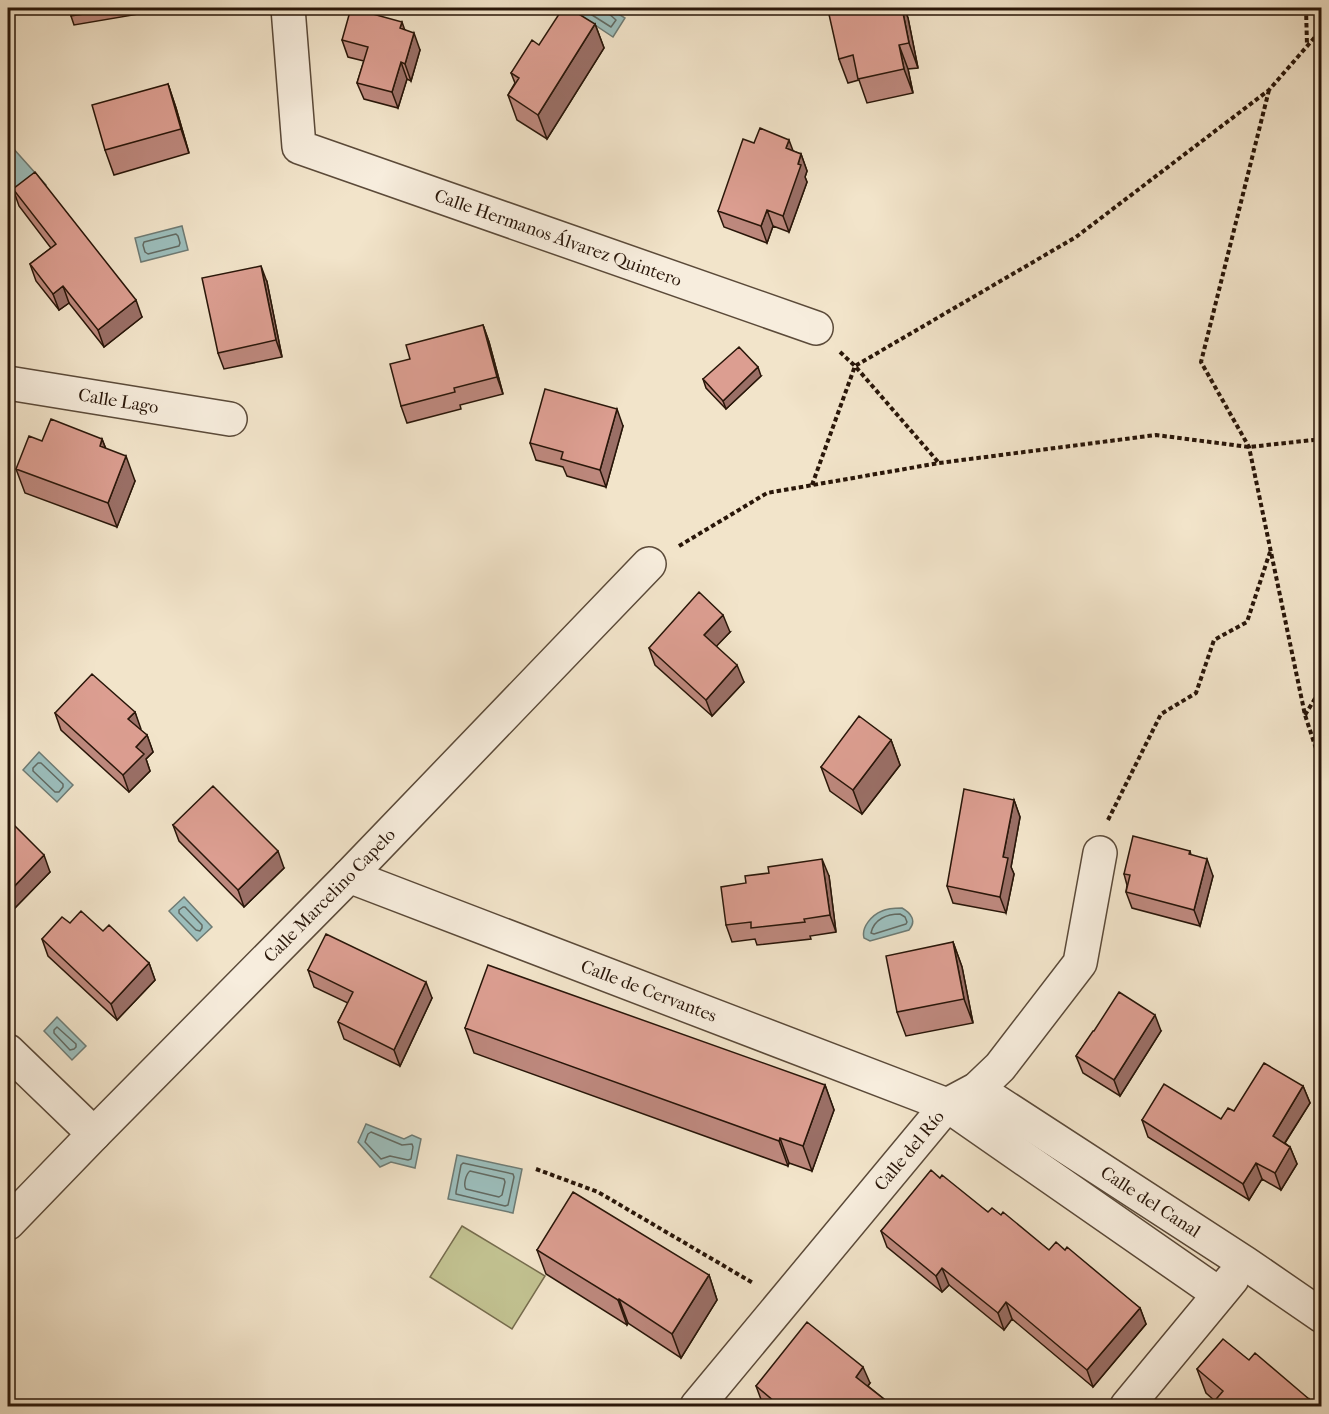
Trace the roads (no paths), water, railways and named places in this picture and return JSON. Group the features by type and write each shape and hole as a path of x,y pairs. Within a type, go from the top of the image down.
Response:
{"street":[{"name":"Calle Hermanos Álvarez Quintero","path":"288,8 299,147 816,328"},
{"name":"Calle Lago","path":"8,383 230,419"},
{"name":"Calle Marcelino Capelo","path":"8,1223 349,876 649,564"},
{"name":"Calle del Río","path":"703,1404 948,1105 977,1089 1000,1067 1080,963 1100,853"},
{"name":"Calle de Cervantes","path":"349,876 948,1105 1219,1294"},
{"path":"8,1051 94,1134"},
{"name":"Calle del Canal","path":"977,1089 1245,1263 1322,1316"},
{"path":"1127,1407 1245,1263"}],"water":[{"path":"576,8 609,8 625,18 613,37 574,11"},
{"path":"12,147 46,185 27,203 8,181 8,151"},
{"path":"182,226 188,250 141,262 135,238"},
{"path":"39,752 73,785 57,802 23,770"},
{"path":"184,897 212,927 197,941 169,911"},
{"path":"902,908 913,920 909,930 870,941 864,938 864,930 875,915 887,909"},
{"path":"57,1017 86,1046 72,1060 44,1031"},
{"path":"366,1124 404,1139 412,1135 421,1139 415,1168 391,1162 380,1167 358,1142"},
{"path":"457,1155 522,1169 513,1213 448,1199"}]}
